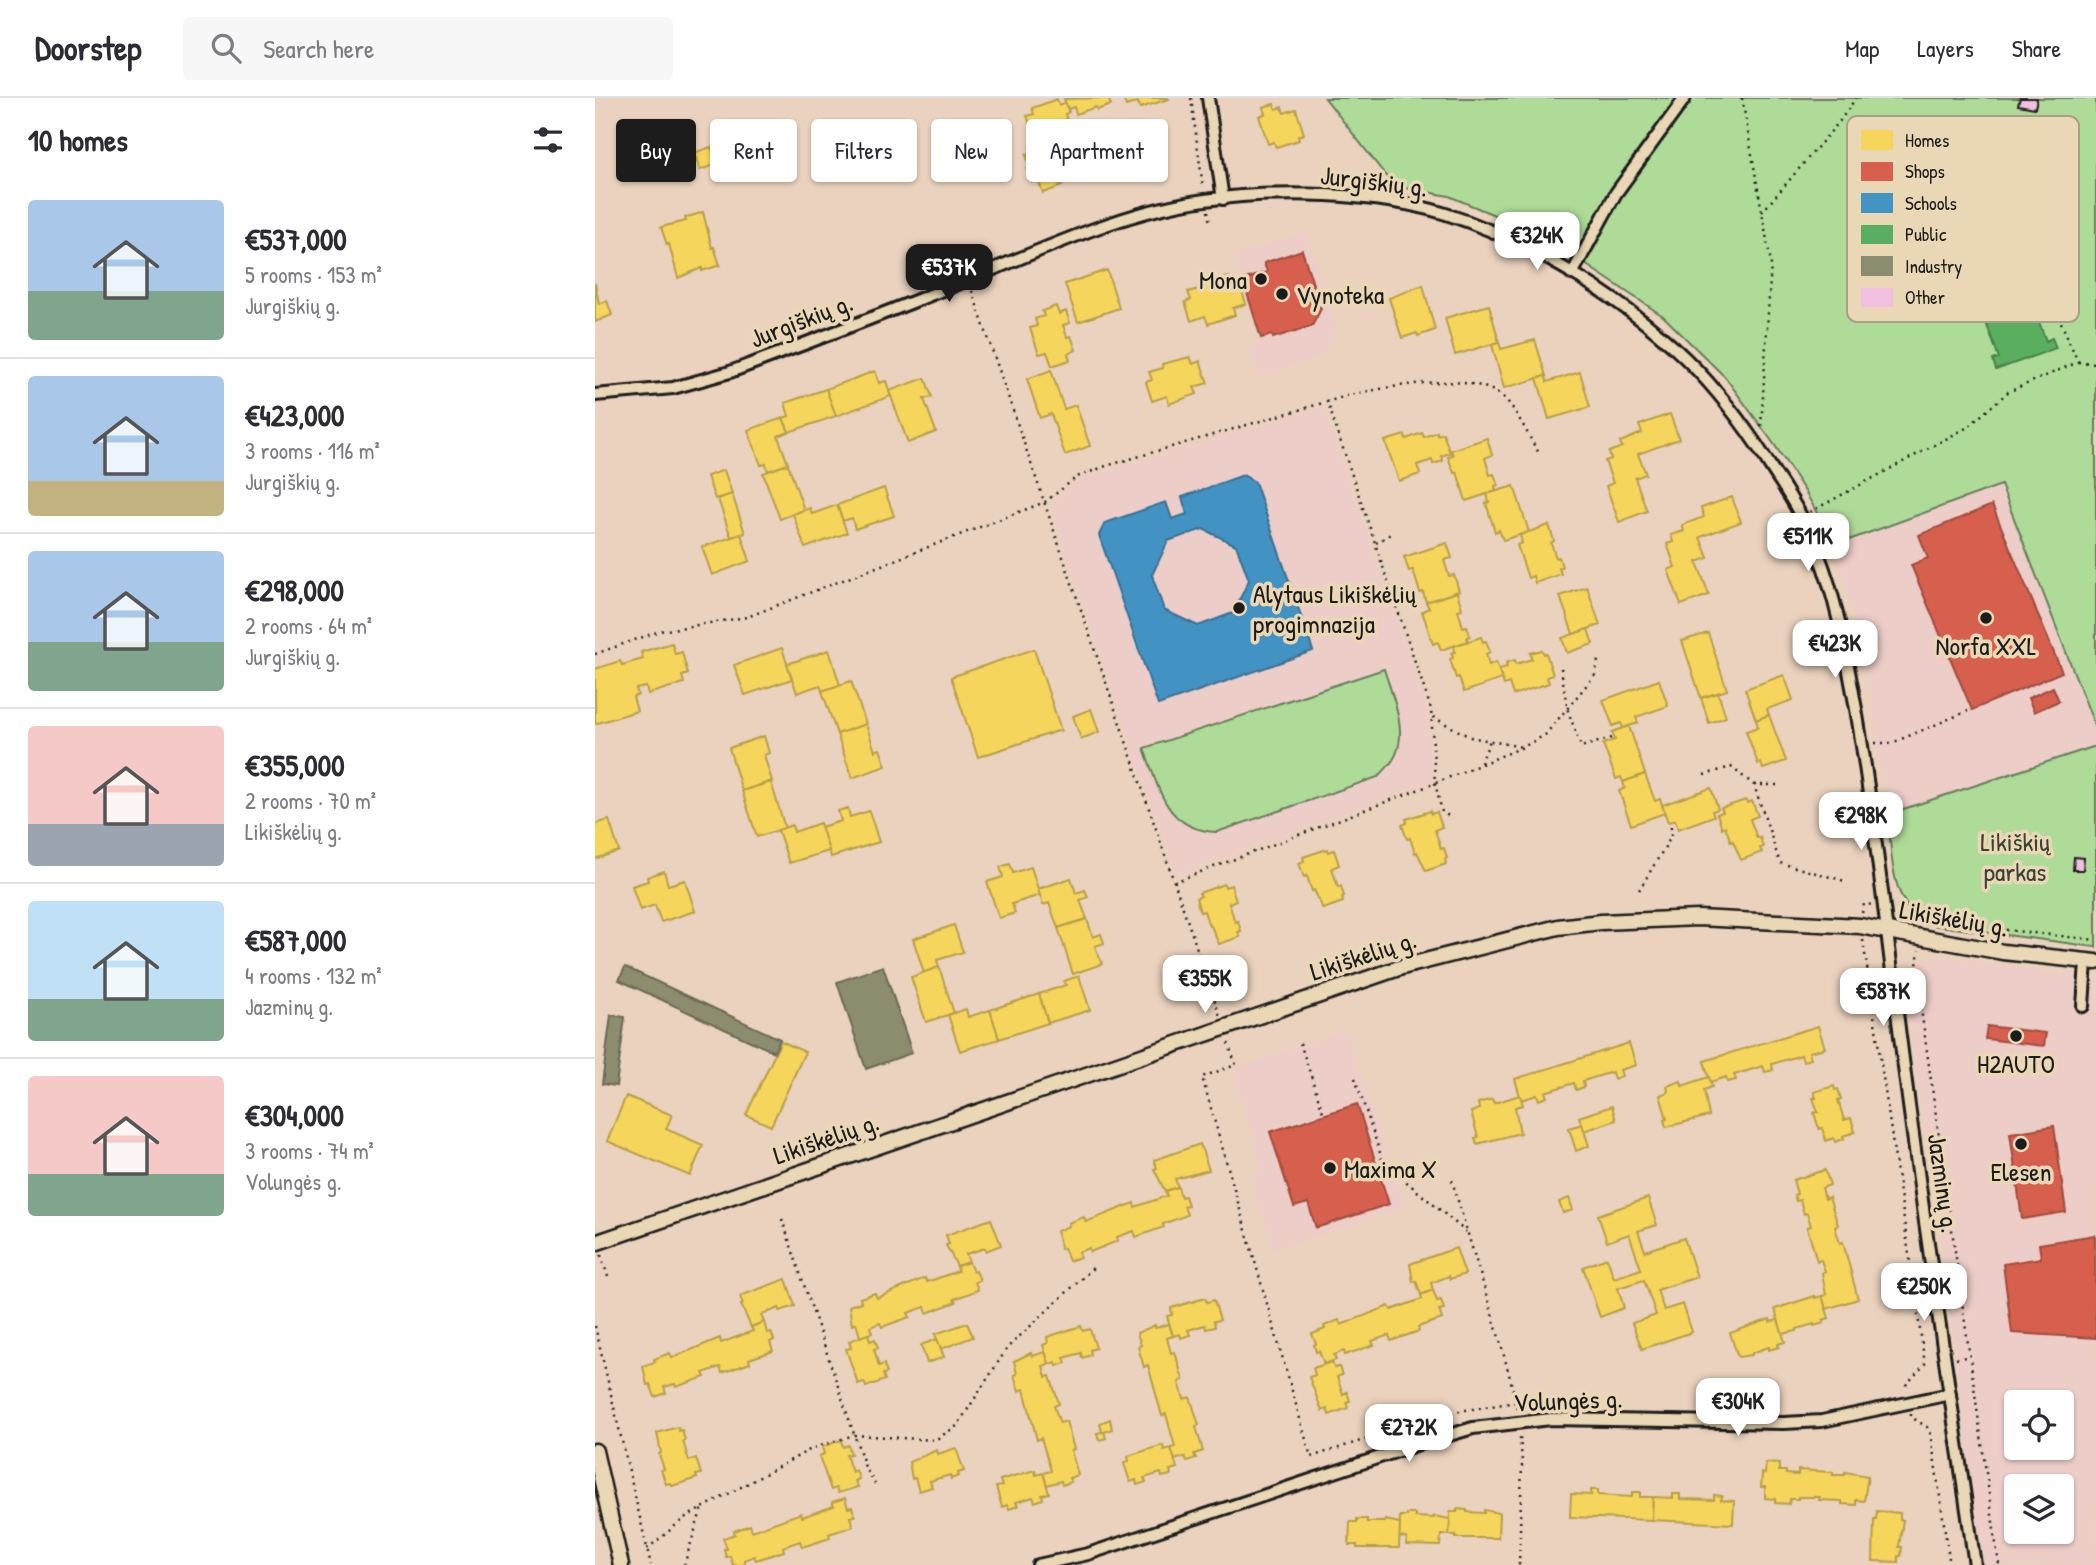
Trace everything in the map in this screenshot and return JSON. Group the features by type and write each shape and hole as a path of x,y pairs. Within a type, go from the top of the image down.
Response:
{"street":[{"path":"1208,98 1223,199"},
{"path":"1572,274 1616,193 1685,98"},
{"name":"Jurgiškių g.","path":"595,395 673,388 730,372 1106,225 1154,210 1205,200 1308,196 1352,198 1406,204 1479,227 1572,274 1632,313 1668,343 1697,370 1730,409 1760,449 1801,517 1816,548 1838,613 1862,744 1887,931"},
{"name":"Likiškėlių g.","path":"596,1243 1402,967 1558,926 1626,920 1698,918 1848,925 2003,952 2091,962"},
{"name":"Jazminų g.","path":"1887,931 1975,1565"},
{"path":"2083,1006 2091,962"},
{"name":"Volungės g.","path":"1038,1565 1088,1554 1473,1428 1551,1419 1822,1422 1950,1394"},
{"path":"595,1451 621,1565"}],"path":[{"path":"1191,98 1210,225"},
{"path":"1742,98 1771,263 1760,449"},
{"path":"1762,212 1839,122 1856,98"},
{"path":"960,258 1235,1065 1202,1076 1311,1457 1447,1413 1516,1402"},
{"path":"2061,322 2078,362"},
{"path":"1777,530 1968,427 2008,392 2078,362 2096,363"},
{"path":"595,654 660,631 747,617 1045,502 1077,477 1106,466 1327,401 1387,387 1444,381 1487,387 1505,399 1539,453"},
{"path":"1327,401 1433,717 1435,783 1442,812 1452,818"},
{"path":"1375,544 1394,532"},
{"path":"1173,883 1523,747 1545,735 1595,674 1599,656"},
{"path":"1561,668 1567,708 1581,747 1612,738"},
{"path":"1862,744 1892,743 1968,711"},
{"path":"1433,717 1470,737 1523,747"},
{"path":"1481,765 1490,740"},
{"path":"1704,775 1731,767 1754,785 1780,863 1845,881"},
{"path":"1754,785 1778,785"},
{"path":"1639,890 1671,837 1671,825"},
{"path":"1915,911 2007,930 2096,940"},
{"path":"1927,915 1916,973 1999,1565"},
{"path":"1916,973 1869,980 1925,1364 1906,1385 1911,1417 1927,1427 1931,1435 1950,1565"},
{"path":"1300,1042 1324,1115"},
{"path":"1355,1078 1383,1162 1466,1232"},
{"path":"1452,1180 1516,1402 1522,1462 1519,1565"},
{"path":"782,1219 865,1467 875,1485"},
{"path":"596,1243 609,1280"},
{"path":"647,1549 686,1517 813,1448 854,1435 935,1440 957,1426 1008,1348 1095,1266"},
{"path":"595,1326 651,1565"},
{"path":"684,1565 702,1508"}],"shaded area":[{"path":"1306,232 1336,329 1320,357 1257,377 1248,349 1261,344 1233,256"},
{"name":"Alytaus Likiškėlių progimnazija","path":"1322,406 1429,712 1432,781 1176,875 1049,505 1082,478"},
{"path":"2001,485 2096,729 2096,746 1888,814 1865,661 1835,545"},
{"path":"1935,956 2096,978 2096,1565 1984,1565 1905,988 1905,980 1920,963"},
{"path":"1346,1030 1404,1207 1274,1250 1249,1174 1263,1170 1233,1069"}],"green space":[{"path":"1325,98 2096,98 2096,729 2001,485 1835,545 1774,444 1725,377 1663,316 1561,248 1504,219 1449,196 1394,186"},
{"path":"1384,669 1398,714 1400,738 1393,760 1378,777 1217,832 1186,824 1167,804 1144,748"},
{"name":"Likiškių parkas","path":"2096,746 2096,947 1932,925 1918,918 1900,894 1895,878 1888,814"}],"building: Homes":[{"path":"1108,98 1111,105 1076,114 1074,107 1068,109 1064,99"},
{"path":"1123,98 1169,99 1140,108 1138,102 1126,106"},
{"path":"1057,99 1059,105 1065,103 1069,112 1065,114 1066,119 1028,119 1027,116 1034,114 1032,108"},
{"path":"1274,104 1276,109 1282,107 1284,113 1296,109 1304,134 1298,136 1299,140 1276,147 1274,142 1268,144 1259,116 1265,114 1263,107"},
{"path":"710,147 710,167 700,170 696,152"},
{"path":"1039,182 1060,182 1062,186 1043,193"},
{"path":"703,212 712,248 714,247 720,265 702,271 702,268 678,278 669,244 667,245 661,227 686,221 685,218"},
{"path":"1107,270 1119,308 1078,322 1065,284"},
{"path":"1229,277 1232,285 1239,282 1246,304 1233,308 1235,315 1208,324 1205,316 1191,321 1185,302 1191,300 1188,292 1202,288 1201,284"},
{"path":"595,283 599,304 607,301 612,315 595,322"},
{"path":"1423,285 1435,330 1402,338 1389,298"},
{"path":"1489,305 1499,342 1455,355 1445,318"},
{"path":"1056,306 1059,314 1066,311 1070,323 1063,325 1076,350 1068,354 1070,360 1052,366 1047,352 1039,354 1030,328 1037,326 1035,319 1044,316 1042,311"},
{"path":"1535,340 1546,376 1504,388 1492,345 1499,342 1501,349"},
{"path":"1190,357 1193,364 1200,361 1208,383 1194,387 1197,394 1169,404 1167,396 1152,401 1146,382 1152,380 1149,372 1163,368 1162,364"},
{"path":"1051,370 1064,409 1076,405 1090,446 1065,455 1051,414 1040,418 1027,379"},
{"path":"875,371 879,383 886,381 891,396 836,416 826,389"},
{"path":"1580,372 1590,407 1549,419 1537,378 1546,376 1547,382"},
{"path":"925,378 932,397 924,399 936,432 908,443 889,391"},
{"path":"826,389 836,416 789,432 783,418 789,416 785,403"},
{"path":"1670,414 1679,439 1638,454 1646,474 1635,478 1647,511 1619,522 1606,486 1613,483 1605,461 1611,459 1609,452 1622,447 1620,442 1642,433 1639,425"},
{"path":"783,418 789,432 778,436 788,464 768,471 766,464 761,465 748,430"},
{"path":"1437,432 1437,435 1443,433 1450,453 1441,456 1443,461 1433,464 1432,460 1417,465 1420,474 1399,481 1385,441 1405,435 1406,439 1422,433 1424,437"},
{"path":"1487,438 1492,455 1485,458 1490,475 1494,474 1498,485 1495,486 1496,491 1466,501 1457,472 1454,473 1448,457 1453,455 1451,450"},
{"path":"788,464 804,510 780,519 763,473"},
{"path":"724,470 732,494 715,499 707,476"},
{"path":"1514,486 1529,532 1503,540 1499,530 1495,532 1486,503 1489,502 1487,494"},
{"path":"884,488 894,516 855,529 852,518 843,521 837,505"},
{"path":"732,494 745,533 731,537 718,499"},
{"path":"1732,497 1741,522 1700,537 1708,558 1697,562 1709,595 1681,605 1668,570 1675,567 1667,544 1673,542 1671,535 1684,531 1682,525 1704,517 1701,508"},
{"path":"837,505 847,533 805,548 793,514 810,508 812,514"},
{"path":"1549,525 1554,541 1551,543 1562,567 1559,568 1561,574 1535,583 1533,576 1528,578 1517,545 1522,543 1520,535"},
{"path":"741,534 750,561 712,575 702,547"},
{"path":"1447,543 1452,558 1444,560 1449,576 1454,575 1459,591 1426,602 1423,592 1420,593 1413,570 1409,571 1404,557"},
{"path":"1587,587 1600,625 1573,634 1560,596"},
{"path":"1457,592 1463,627 1467,626 1470,636 1467,637 1468,641 1441,650 1438,642 1433,644 1422,611 1429,608 1426,602"},
{"path":"1588,629 1593,644 1567,653 1562,638"},
{"path":"1708,633 1727,690 1701,698 1682,641"},
{"path":"1481,637 1483,642 1486,641 1490,652 1486,654 1489,665 1496,662 1502,679 1464,692 1459,677 1456,678 1450,659 1453,658 1451,653 1455,652 1454,646"},
{"path":"672,643 675,654 682,652 688,674 682,676 684,683 648,694 646,687 636,689 638,695 633,697 637,711 595,724 595,669 620,661 622,665 643,659 641,652"},
{"path":"782,648 792,679 745,695 734,665"},
{"path":"1034,649 1061,730 978,757 951,677"},
{"path":"829,650 840,685 822,691 820,685 797,693 787,664"},
{"path":"1542,650 1546,653 1553,675 1547,677 1549,683 1513,695 1509,683 1504,685 1499,669 1507,667 1506,663 1515,660 1516,664 1532,659 1530,653"},
{"path":"1784,675 1793,700 1767,709 1769,715 1756,720 1745,689"},
{"path":"1659,680 1668,706 1636,717 1638,723 1623,728 1621,723 1613,726 1603,700"},
{"path":"851,681 866,724 837,734 822,691"},
{"path":"1718,693 1726,717 1709,723 1701,698"},
{"path":"1091,709 1099,732 1081,739 1073,716"},
{"path":"1769,715 1786,761 1763,769 1761,763 1758,764 1746,731 1758,727 1756,720"},
{"path":"866,724 875,751 880,749 886,766 852,778 837,734"},
{"path":"1629,726 1645,774 1623,782 1621,777 1616,779 1603,744 1615,740 1612,732"},
{"path":"764,736 769,753 764,755 772,781 742,791 729,748"},
{"path":"1645,774 1655,801 1660,799 1665,813 1631,825 1619,791 1625,788 1623,782"},
{"path":"771,782 785,828 757,837 742,791"},
{"path":"1711,788 1718,809 1712,811 1714,816 1678,829 1675,820 1668,822 1662,805"},
{"path":"1746,800 1747,803 1752,801 1758,816 1750,819 1763,847 1760,848 1762,852 1741,860 1717,814 1723,812 1721,808"},
{"path":"848,808 850,817 869,811 879,842 831,857 821,827 841,821 838,811"},
{"path":"1430,811 1431,814 1437,812 1442,827 1435,830 1447,858 1446,864 1426,871 1402,825 1407,823 1406,819"},
{"path":"609,820 619,851 595,859 595,824"},
{"path":"820,823 829,851 789,863 778,830 792,825 794,832"},
{"path":"1327,849 1328,852 1334,850 1339,865 1332,868 1344,896 1343,902 1323,909 1299,863 1304,861 1303,857"},
{"path":"1010,864 1013,873 1031,867 1040,895 1012,904 1015,913 999,918 987,882 1003,877 1000,867"},
{"path":"664,871 668,885 685,880 695,911 661,922 655,905 640,910 632,886 648,881 647,877"},
{"path":"1071,878 1076,893 1085,890 1088,897 1080,900 1087,919 1058,928 1049,903 1043,905 1038,889"},
{"path":"1224,884 1225,887 1231,885 1236,900 1229,903 1241,931 1238,932 1240,937 1219,944 1204,911 1200,912 1196,898 1201,896 1199,893"},
{"path":"1087,919 1093,937 1101,934 1104,943 1095,946 1102,964 1073,974 1058,928"},
{"path":"954,925 963,952 937,960 939,967 924,973 913,939"},
{"path":"939,967 954,1013 926,1022 911,977"},
{"path":"1079,976 1090,1010 1048,1023 1039,994 1066,985 1064,981"},
{"path":"1039,994 1048,1023 999,1039 990,1010"},
{"path":"966,1009 968,1017 990,1010 999,1039 960,1051 948,1015"},
{"path":"1818,1026 1825,1048 1809,1052 1811,1059 1803,1061 1801,1055 1772,1064 1773,1070 1765,1072 1763,1066 1734,1075 1736,1080 1727,1082 1726,1077 1710,1082 1704,1061"},
{"path":"781,1041 805,1052 771,1126 746,1115"},
{"path":"1629,1043 1636,1065 1620,1070 1622,1076 1614,1079 1612,1072 1583,1081 1584,1087 1576,1090 1574,1083 1545,1092 1547,1097 1539,1100 1537,1095 1521,1100 1515,1079"},
{"path":"1709,1077 1712,1087 1704,1090 1709,1116 1666,1127 1664,1120 1667,1119 1660,1095 1668,1092 1667,1086 1681,1081 1682,1086"},
{"path":"1834,1086 1841,1099 1838,1100 1844,1120 1851,1118 1855,1132 1835,1142 1834,1138 1826,1141 1822,1128 1819,1129 1814,1113 1818,1112 1813,1098 1816,1098 1814,1092"},
{"path":"1520,1095 1523,1105 1515,1107 1520,1133 1477,1144 1475,1138 1478,1137 1471,1112 1479,1109 1478,1103 1492,1099 1494,1103"},
{"path":"626,1096 672,1115 666,1129 703,1145 690,1176 607,1141"},
{"path":"1612,1106 1616,1120 1584,1131 1579,1117"},
{"path":"1582,1124 1589,1146 1576,1151 1569,1128"},
{"path":"1200,1144 1209,1170 1175,1179 1178,1187 1165,1191 1154,1169 1157,1168 1154,1160"},
{"path":"1825,1170 1830,1185 1822,1188 1825,1199 1829,1197 1838,1225 1835,1227 1840,1243 1843,1242 1858,1299 1826,1309 1822,1296 1826,1295 1822,1273 1825,1271 1821,1260 1817,1261 1807,1227 1811,1226 1800,1200 1796,1201 1793,1180"},
{"path":"1178,1187 1181,1197 1185,1196 1188,1205 1184,1206 1187,1215 1136,1237 1134,1231 1117,1237 1118,1241 1090,1252 1089,1248 1079,1252 1080,1257 1069,1261 1064,1248 1061,1249 1057,1231 1069,1226 1068,1223 1084,1217 1086,1222 1134,1203 1135,1207 1167,1196 1165,1191"},
{"path":"1569,1198 1573,1210 1563,1213 1559,1202"},
{"path":"1648,1198 1657,1225 1638,1231 1645,1251 1684,1238 1697,1277 1657,1290 1664,1310 1683,1304 1692,1332 1642,1349 1632,1323 1656,1315 1644,1280 1618,1288 1624,1308 1600,1317 1583,1267 1607,1258 1614,1278 1641,1269 1629,1234 1607,1242 1598,1215"},
{"path":"991,1219 1001,1245 966,1254 969,1262 957,1266 946,1245 949,1244 946,1235"},
{"path":"1456,1248 1465,1274 1450,1279 1449,1276 1431,1283 1433,1290 1421,1295 1416,1281 1413,1282 1410,1264"},
{"path":"969,1262 980,1280 975,1282 978,1290 954,1299 956,1302 927,1313 925,1307 908,1313 910,1317 882,1327 880,1323 870,1327 872,1333 860,1337 856,1323 852,1325 849,1306 861,1302 860,1298 875,1293 877,1298 925,1278 927,1282 958,1271 957,1266"},
{"path":"786,1279 795,1306 780,1311 779,1308 761,1315 764,1322 751,1327 740,1296"},
{"path":"1433,1290 1444,1309 1439,1310 1442,1319 1418,1327 1419,1331 1391,1341 1389,1335 1372,1341 1374,1345 1345,1355 1344,1351 1334,1355 1336,1360 1324,1364 1319,1351 1316,1352 1312,1334 1325,1329 1324,1326 1339,1320 1341,1325 1389,1306 1391,1310 1422,1299 1421,1295"},
{"path":"1822,1296 1829,1318 1823,1320 1824,1323 1782,1334 1775,1309"},
{"path":"1205,1298 1207,1302 1214,1300 1220,1320 1214,1321 1215,1327 1206,1329 1205,1325 1188,1330 1190,1335 1181,1338 1180,1334 1173,1336 1167,1316 1172,1315 1171,1308"},
{"path":"1770,1319 1770,1322 1778,1320 1785,1342 1778,1344 1779,1347 1769,1350 1769,1347 1752,1355 1738,1357 1730,1333"},
{"path":"764,1322 767,1333 771,1332 774,1340 770,1342 773,1351 749,1359 750,1363 722,1373 720,1367 703,1373 705,1377 676,1387 675,1384 664,1387 666,1393 655,1397 650,1384 647,1385 643,1366 655,1362 654,1359 670,1353 672,1358 720,1338 721,1343 753,1331 751,1327"},
{"path":"967,1323 973,1337 941,1349 935,1334"},
{"path":"1169,1324 1173,1336 1167,1338 1171,1353 1175,1352 1183,1380 1179,1382 1184,1399 1190,1397 1199,1425 1196,1427 1203,1451 1194,1454 1196,1458 1187,1461 1185,1457 1174,1460 1171,1448 1175,1447 1166,1414 1162,1416 1148,1365 1144,1367 1138,1347 1141,1345 1137,1333 1155,1325 1155,1328"},
{"path":"1081,1326 1083,1331 1090,1329 1096,1348 1090,1350 1091,1355 1082,1358 1081,1353 1064,1358 1066,1363 1057,1366 1056,1362 1049,1364 1043,1345 1048,1343 1047,1337"},
{"path":"868,1334 870,1341 875,1339 878,1348 874,1349 879,1366 884,1364 887,1373 883,1374 885,1380 866,1387 864,1382 858,1384 846,1349 851,1348 849,1341"},
{"path":"937,1339 944,1357 927,1363 921,1345"},
{"path":"1045,1352 1049,1364 1043,1366 1046,1377 1050,1376 1059,1404 1054,1406 1060,1423 1066,1421 1078,1475 1069,1478 1071,1482 1062,1485 1061,1481 1047,1485 1043,1473 1051,1471 1041,1438 1037,1440 1024,1389 1019,1391 1014,1375 1017,1374 1014,1361 1031,1353 1032,1356"},
{"path":"1332,1362 1334,1368 1339,1367 1342,1375 1337,1377 1343,1394 1347,1392 1350,1401 1346,1402 1348,1408 1329,1415 1327,1409 1322,1411 1309,1377 1315,1375 1313,1368"},
{"path":"1110,1419 1112,1429 1104,1432 1106,1438 1099,1440 1097,1433 1102,1432 1100,1423"},
{"path":"678,1427 679,1431 682,1430 689,1461 696,1458 701,1474 696,1475 697,1478 672,1486 671,1483 666,1484 661,1470 664,1469 657,1433"},
{"path":"841,1440 843,1447 848,1445 851,1454 846,1455 852,1472 856,1470 859,1479 855,1481 858,1487 838,1493 836,1488 831,1490 819,1456 824,1454 822,1447"},
{"path":"1163,1445 1164,1450 1171,1448 1177,1468 1170,1470 1171,1475 1162,1477 1161,1473 1144,1478 1146,1482 1137,1485 1136,1480 1130,1482 1124,1463 1129,1461 1128,1456"},
{"path":"956,1448 964,1471 951,1479 950,1475 930,1481 932,1487 919,1491 915,1478 912,1479 909,1462 937,1450 938,1454"},
{"path":"1766,1463 1779,1464 1779,1471 1786,1471 1786,1474 1798,1475 1798,1470 1868,1476 1864,1501 1856,1500 1856,1505 1819,1500 1820,1497 1798,1497 1790,1499 1789,1504 1775,1503 1775,1499 1765,1498 1765,1487 1761,1487"},
{"path":"1035,1470 1036,1475 1043,1473 1049,1493 1042,1495 1043,1499 1035,1502 1033,1497 1016,1502 1018,1506 1009,1509 1007,1505 1002,1507 996,1487 1002,1486 1000,1480"},
{"path":"1591,1490 1598,1490 1598,1495 1632,1497 1632,1492 1640,1492 1640,1497 1653,1497 1652,1520 1570,1517 1571,1494 1591,1495"},
{"path":"1673,1494 1680,1494 1680,1499 1714,1500 1714,1495 1722,1496 1721,1500 1734,1501 1733,1524 1652,1520 1653,1497 1673,1498"},
{"path":"845,1498 848,1508 852,1507 855,1516 850,1517 853,1526 829,1534 830,1538 802,1547 800,1541 783,1547 784,1551 756,1560 754,1556 744,1560 746,1565 733,1565 730,1556 726,1557 724,1549 727,1549 723,1538 735,1534 734,1531 750,1525 752,1531 801,1513 802,1517 834,1506 832,1502"},
{"path":"1457,1509 1499,1513 1498,1538 1456,1538 1456,1535 1449,1535 1450,1512 1457,1512"},
{"path":"1877,1511 1900,1513 1900,1520 1903,1520 1899,1547 1902,1547 1901,1556 1898,1556 1898,1562 1873,1561 1874,1519"},
{"path":"1407,1514 1450,1519 1449,1535 1441,1535 1440,1546 1406,1545 1407,1538 1399,1537 1400,1516"},
{"path":"1357,1519 1400,1523 1399,1548 1357,1548 1357,1545 1349,1545 1350,1522 1357,1522"}],"building: Shops":[{"name":"Vynoteka","path":"1302,250 1321,309 1312,326 1273,338 1272,335 1261,338 1243,280 1267,272 1264,263"},
{"name":"Norfa XXL","path":"1992,505 2062,672 1972,710 1911,565 1928,558 1919,535"},
{"path":"2053,687 2059,701 2034,712 2028,698"},
{"name":"H2AUTO","path":"1987,1026 2046,1033 2044,1046 1985,1039"},
{"name":"Maxima X","path":"1357,1104 1389,1204 1316,1228 1308,1203 1294,1207 1270,1132"},
{"path":"2054,1126 2066,1212 2022,1219 2010,1133"},
{"path":"2095,1235 2096,1338 2012,1333 2003,1264 2041,1258 2039,1244"}],"building: Schools":[{"path":"1243,475 1255,482 1313,651 1158,705 1099,535 1105,523 1166,502 1172,519 1187,514 1182,497","holes":["1203,529 1236,545 1249,580 1233,613 1198,626 1164,610 1152,575 1168,541"]}],"building: Public":[{"path":"1986,322 2039,322 2046,341 2052,338 2056,348 1996,370 1993,360 1999,358"}],"building: Industry":[{"path":"883,966 912,1053 866,1069 837,982"},
{"path":"625,967 780,1039 774,1052 619,980"},
{"path":"611,1015 625,1017 616,1086 602,1084"}],"building: Other":[{"path":"2020,98 2037,98 2035,108 2018,105"},
{"path":"2074,857 2084,858 2083,870 2073,870"}],"place":[{"name":"Mona","path":"1261,279"},
{"name":"Vynoteka","path":"1282,294"},
{"name":"Alytaus Likiškėlių progimnazija","path":"1239,608"},
{"name":"Norfa XXL","path":"1986,618"},
{"name":"H2AUTO","path":"2016,1036"},
{"name":"Elesen","path":"2021,1144"},
{"name":"Maxima X","path":"1330,1168"}]}
